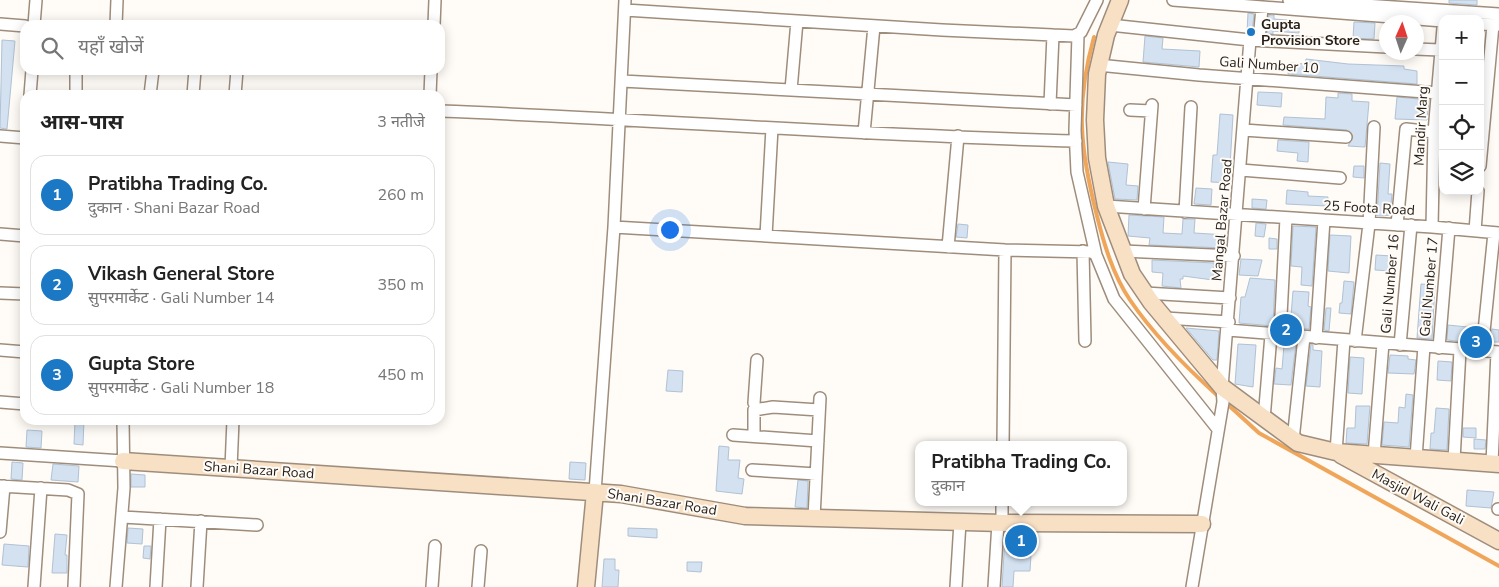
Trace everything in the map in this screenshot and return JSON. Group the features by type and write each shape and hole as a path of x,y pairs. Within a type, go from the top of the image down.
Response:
{"street":[{"path":"34,20 36,0"},
{"path":"116,20 118,0"},
{"path":"434,20 435,0"},
{"path":"1097,0 1078,35 1076,105 1077,172 1096,254 1114,299 1218,423"},
{"path":"1120,0 1098,65 1096,137 1106,206 1132,274 1145,293 1222,394 1293,440 1308,447 1336,452 1496,464 1498,352 1275,335 1228,326 1165,318"},
{"path":"1174,0 1262,8 1499,14"},
{"path":"1289,0 1444,13"},
{"path":"586,587 595,492 614,227 625,5 797,21 1078,35"},
{"name":"Mangal Bazar Road","path":"1192,587 1222,394 1248,78 1262,8"},
{"path":"791,90 797,21"},
{"path":"0,24 20,26"},
{"path":"1110,25 1255,40 1379,47"},
{"path":"1484,93 1496,25"},
{"path":"864,133 874,26"},
{"path":"1050,104 1053,35"},
{"path":"1424,49 1439,50"},
{"name":"Gali Number 10","path":"1098,65 1439,96"},
{"path":"30,90 32,75"},
{"path":"76,75 76,90"},
{"path":"151,90 152,75"},
{"path":"193,90 195,75"},
{"path":"235,90 237,75"},
{"path":"430,90 431,75"},
{"path":"622,81 1076,105"},
{"name":"Mandir Marg","path":"1432,227 1434,132 1439,96"},
{"path":"1481,150 1483,105"},
{"path":"1185,212 1191,107"},
{"path":"1130,110 1151,108 1144,209"},
{"path":"445,111 620,118 864,133 1076,141"},
{"path":"1336,452 1349,341 1369,224 1374,126"},
{"path":"766,236 772,128"},
{"path":"1397,225 1406,129 1434,132"},
{"path":"1244,130 1346,137"},
{"path":"0,136 20,138"},
{"path":"948,247 958,136"},
{"path":"1241,170 1340,178"},
{"path":"1475,230 1478,195"},
{"name":"25 Foota Road","path":"1106,206 1369,224 1410,225 1497,233"},
{"path":"1264,420 1275,335 1286,218"},
{"path":"1316,338 1324,220"},
{"name":"Gali Number 16","path":"1400,345 1410,225"},
{"path":"614,227 1005,250 1083,251 1096,254"},
{"name":"Gali Number 17","path":"1438,348 1449,228"},
{"path":"1482,351 1497,233"},
{"path":"0,234 20,236"},
{"path":"1003,441 1005,250"},
{"path":"1083,251 1084,341"},
{"path":"1123,251 1234,256"},
{"path":"0,292 20,294"},
{"path":"1145,293 1230,298"},
{"path":"1293,440 1304,337"},
{"path":"1374,455 1383,343"},
{"path":"1416,458 1424,346"},
{"path":"0,350 20,352"},
{"path":"1454,460 1460,350"},
{"path":"754,403 757,360"},
{"path":"0,402 20,404"},
{"path":"754,436 754,410 820,404 814,518"},
{"path":"116,587 123,517 123,425"},
{"path":"231,468 233,425"},
{"path":"733,435 818,441"},
{"name":"Masjid Wali Gali","path":"1336,452 1499,541"},
{"path":"0,453 123,461"},
{"name":"Shani Bazar Road","path":"123,461 621,494 745,516 1000,523 1202,524"},
{"path":"752,470 816,474"},
{"path":"0,531 2,486 68,490 78,494 74,587"},
{"path":"34,587 41,488"},
{"path":"994,587 1002,506"},
{"path":"123,517 257,525"},
{"path":"156,587 160,519"},
{"path":"197,587 201,522"},
{"path":"956,587 960,522"},
{"path":"432,587 436,546"},
{"path":"478,587 481,551"}],"building":[{"path":"1449,0 1477,0 1477,5 1449,3"},
{"path":"1248,13 1254,14 1252,33 1247,32"},
{"path":"1269,15 1274,15 1274,19 1299,21 1299,33 1273,31 1273,34 1267,33"},
{"path":"1354,22 1375,23 1374,39 1353,38"},
{"path":"1145,36 1163,38 1162,49 1200,51 1199,67 1143,62"},
{"path":"2,40 15,41 7,129 0,128"},
{"path":"1306,59 1348,64 1404,66 1404,69 1417,71 1417,84 1288,74 1289,63 1305,64"},
{"path":"1258,92 1282,93 1281,107 1257,105"},
{"path":"1338,93 1352,94 1352,101 1369,102 1365,147 1348,146 1353,137 1347,130 1283,125 1284,117 1325,119 1326,97 1338,98"},
{"path":"1397,97 1429,100 1427,120 1395,119"},
{"path":"1220,114 1233,115 1229,183 1211,182 1213,155 1217,155"},
{"path":"1278,140 1309,142 1308,162 1297,161 1298,153 1277,151"},
{"path":"1108,162 1128,164 1126,185 1138,186 1137,200 1115,199"},
{"path":"1380,163 1390,164 1388,194 1392,194 1390,215 1377,216"},
{"path":"1354,166 1364,166 1364,178 1353,177"},
{"path":"1196,188 1212,189 1211,205 1194,204"},
{"path":"1287,190 1308,192 1308,196 1328,197 1327,206 1286,204"},
{"path":"1252,199 1267,200 1266,209 1252,208"},
{"path":"1129,215 1164,217 1163,233 1182,234 1183,219 1195,219 1194,233 1227,235 1226,248 1149,245 1150,238 1128,236"},
{"path":"1256,223 1266,224 1264,237 1255,236"},
{"path":"958,224 968,225 967,238 956,237"},
{"path":"1293,226 1316,227 1312,286 1301,285 1302,267 1291,266"},
{"path":"1330,235 1351,236 1349,273 1328,271"},
{"path":"1269,238 1277,239 1277,249 1269,249"},
{"path":"1376,255 1392,256 1391,271 1375,270"},
{"path":"1241,259 1262,260 1258,276 1239,275"},
{"path":"1152,260 1214,263 1213,280 1183,276 1183,279 1180,279 1181,288 1162,286 1163,273 1152,272"},
{"path":"1250,278 1275,280 1273,326 1239,323 1241,297 1245,297"},
{"path":"1344,281 1354,282 1351,314 1339,313"},
{"path":"1421,284 1435,285 1432,339 1417,338"},
{"path":"1293,291 1309,292 1308,306 1311,307 1309,329 1290,328"},
{"path":"1326,308 1331,308 1329,331 1324,330"},
{"path":"1448,325 1477,328 1475,343 1447,340"},
{"path":"1186,328 1219,331 1217,360 1213,360"},
{"path":"1492,329 1499,330 1499,342 1490,342"},
{"path":"1289,342 1296,343 1291,385 1274,384 1276,368 1282,369 1284,345 1289,345"},
{"path":"1238,344 1256,345 1253,387 1235,384"},
{"path":"1311,344 1313,345 1313,350 1322,351 1320,387 1306,386"},
{"path":"1390,355 1408,356 1408,359 1416,360 1414,374 1388,373"},
{"path":"1350,357 1364,358 1362,394 1348,393"},
{"path":"1438,361 1452,362 1451,381 1437,380"},
{"path":"668,370 683,371 682,392 666,391"},
{"path":"1406,394 1413,395 1409,447 1382,445 1384,422 1398,423 1399,407 1405,408"},
{"path":"1356,406 1370,406 1367,444 1346,443 1347,428 1355,428"},
{"path":"1436,408 1449,409 1447,450 1430,449 1431,433 1434,433"},
{"path":"75,425 84,425 83,445 74,444"},
{"path":"1463,428 1476,428 1476,438 1463,437"},
{"path":"27,430 42,431 41,448 26,447"},
{"path":"1474,439 1486,440 1485,449 1474,449"},
{"path":"719,446 729,447 728,460 740,460 738,478 744,479 742,494 716,491"},
{"path":"12,462 23,463 22,480 11,479"},
{"path":"570,462 586,463 585,480 569,479"},
{"path":"53,464 79,466 78,482 51,480"},
{"path":"131,474 145,475 145,487 131,487"},
{"path":"798,480 808,481 807,508 795,507"},
{"path":"1467,490 1494,492 1491,508 1466,506"},
{"path":"128,528 143,529 142,544 127,543"},
{"path":"628,528 657,529 657,538 628,536"},
{"path":"55,534 67,535 65,555 67,555 67,573 52,573"},
{"path":"1005,536 1032,537 1030,571 1014,571 1013,587 1002,587"},
{"path":"4,544 29,546 28,567 2,565"},
{"path":"144,546 151,546 150,559 143,558"},
{"path":"604,559 615,559 615,570 619,570 618,587 602,587"},
{"path":"687,562 702,562 701,572 687,571"}],"waterway":[{"path":"1094,37 1084,84 1082,127 1091,192 1110,259 1124,290 1149,326 1219,397"},
{"path":"1225,402 1259,433 1499,566"}],"place":[{"name":"Gupta Provision Store","path":"1251,32"},
{"name":"Vikash General Store","path":"1286,330"},
{"name":"Gupta Store","path":"1476,342"},
{"name":"Pratibha Trading Co.","path":"1021,541"}]}
